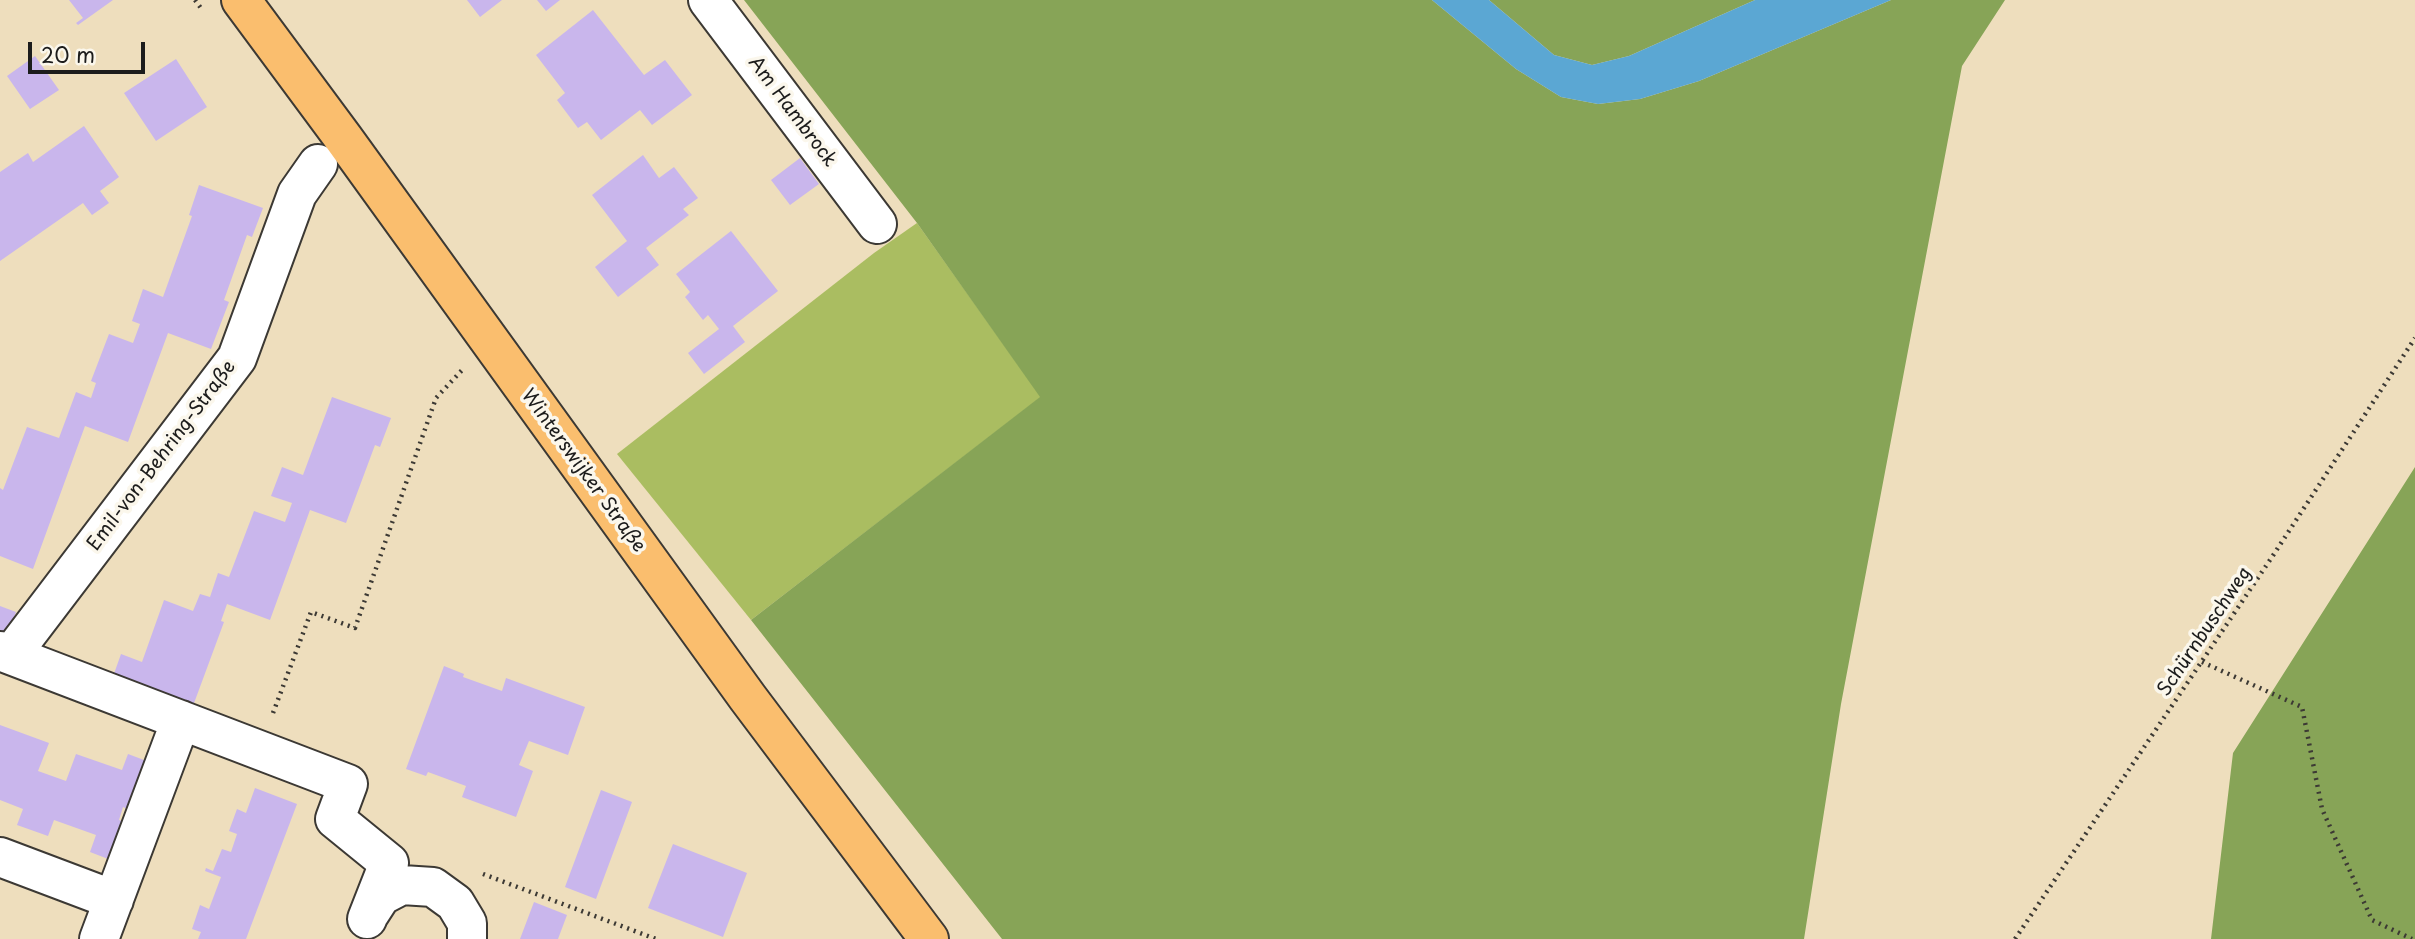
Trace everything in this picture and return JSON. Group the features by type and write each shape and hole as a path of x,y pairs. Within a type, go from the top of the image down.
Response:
{"main road":[{"name":"Winterswijker Straße","path":"241,0 748,698 929,939"}],"street":[{"name":"Am Hambrock","path":"708,0 877,224"},
{"name":"Emil-von-Behring-Straße","path":"318,164 297,194 237,358 5,653 348,784 335,819 389,863 363,929"},
{"path":"100,939 181,720"},
{"path":"0,858 114,900"},
{"path":"363,929 381,896 402,885 433,887 455,903 467,923 467,939"}],"path":[{"name":"Schürnbuschweg","path":"2015,939 2202,662 2415,338"},
{"path":"258,749 312,612 355,628 436,398 466,365"},
{"path":"2202,662 2302,707 2322,809 2372,920 2412,939"},
{"path":"473,871 656,939"}],"green space":[{"path":"744,0 1432,0 1516,69 1561,97 1598,104 1640,99 1699,81 1891,0 2005,0 1962,66 1841,704 1804,939 1002,939 751,620 1040,397 917,223"},
{"path":"1489,0 1755,0 1629,56 1592,65 1554,55"},
{"path":"917,223 1041,397 751,620 617,454 874,253"},
{"path":"2415,467 2415,939 2211,939 2233,753"}],"water":[{"path":"1432,0 1489,0 1554,55 1592,65 1629,56 1755,0 1891,0 1699,81 1640,99 1598,104 1561,97 1516,69"}],"building":[{"path":"69,0 113,0 78,25 76,23 83,18"},
{"path":"467,0 502,0 480,17"},
{"path":"537,0 560,0 546,11"},
{"path":"593,10 644,75 665,60 692,95 652,125 640,110 601,140 587,122 578,128 557,100 565,93 536,55"},
{"path":"35,56 59,90 30,109 7,76"},
{"path":"176,59 207,107 156,141 124,93"},
{"path":"84,126 119,177 100,191 109,203 92,215 83,203 0,261 0,172 28,153 33,162"},
{"path":"643,155 659,178 674,167 698,198 683,209 689,215 646,248 659,265 618,297 595,267 627,241 592,195"},
{"path":"800,158 819,184 790,205 771,180"},
{"path":"199,185 263,208 252,237 247,235 224,300 229,302 211,349 168,333 128,442 85,426 33,569 0,556 0,488 3,490 27,427 59,438 76,392 91,398 96,383 91,381 109,334 133,343 140,324 132,321 143,289 163,297 192,216 189,215"},
{"path":"731,231 778,291 733,326 745,342 704,374 688,353 719,329 708,315 703,320 685,297 690,292 676,274"},
{"path":"332,397 391,418 380,447 375,445 346,523 310,510 270,620 227,604 221,621 224,622 190,714 110,685 121,654 142,662 164,600 193,611 200,594 210,597 218,573 229,577 254,511 285,522 292,503 271,496 282,467 303,475"},
{"path":"0,606 16,612 4,645 0,644"},
{"path":"444,666 464,674 463,677 502,691 506,678 585,707 568,755 529,741 519,765 533,771 516,817 462,797 466,786 428,772 426,776 406,769"},
{"path":"0,725 49,743 38,771 66,781 76,754 122,770 128,754 152,763 134,812 123,807 119,820 130,824 116,862 90,852 96,835 54,820 48,836 17,825 23,809 0,800"},
{"path":"255,788 297,804 246,939 198,939 201,932 192,929 200,905 209,909 221,877 205,871 206,868 213,871 222,849 231,852 237,834 229,831 237,809 246,813"},
{"path":"601,790 632,802 596,899 565,887"},
{"path":"673,844 747,873 723,937 648,908"},
{"path":"534,902 567,915 558,939 520,939"}]}
